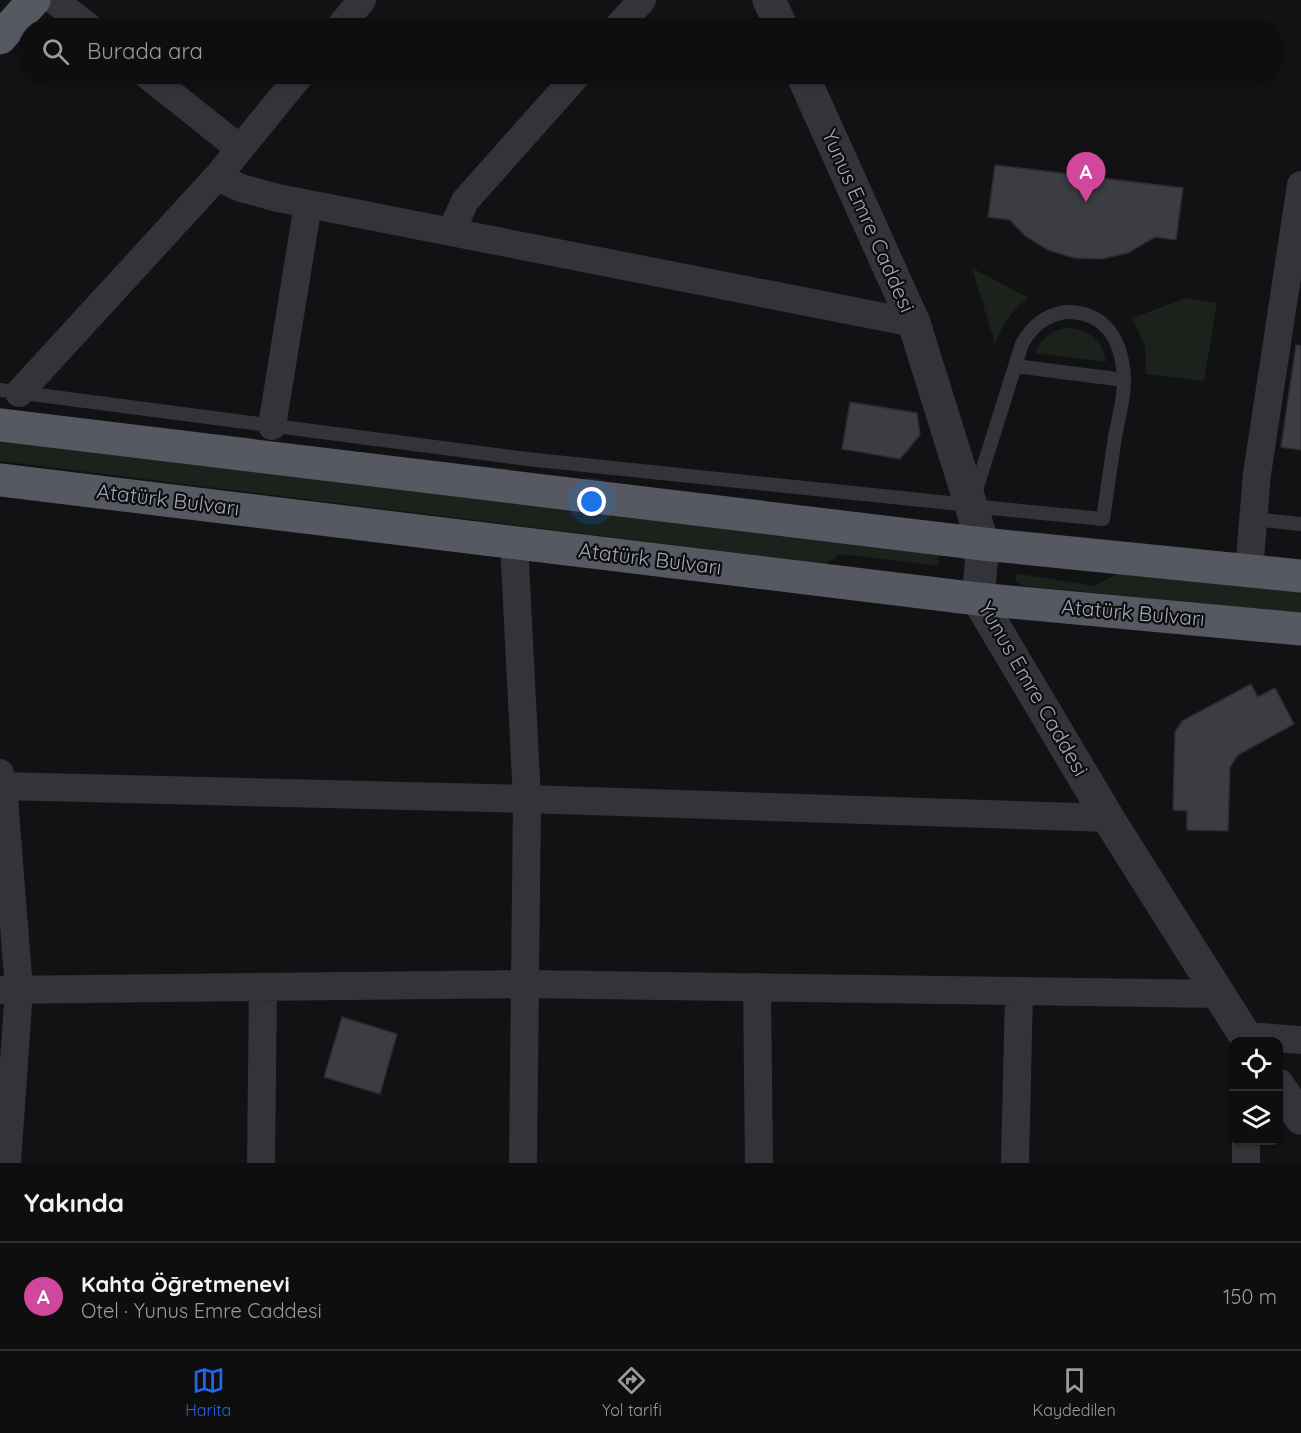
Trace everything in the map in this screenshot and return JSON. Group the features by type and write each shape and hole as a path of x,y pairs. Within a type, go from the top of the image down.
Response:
{"highway":[{"path":"0,38 34,0"},
{"path":"0,425 983,544 1301,576"},
{"name":"Atatürk Bulvarı","path":"0,480 978,599 1301,629"}],"street":[{"path":"54,0 77,18"},
{"path":"347,18 362,0"},
{"path":"626,18 642,0"},
{"path":"769,0 777,18"},
{"path":"159,84 239,148"},
{"path":"9,392 217,177 293,84"},
{"path":"451,232 465,201 569,84"},
{"name":"Yunus Emre Caddesi","path":"806,84 914,323 983,544 978,599 1108,818 1245,1037"},
{"path":"217,177 241,188 308,204 914,323"},
{"path":"1249,570 1257,474 1299,214 1301,185"},
{"path":"272,426 308,204"},
{"path":"514,543 527,799 523,1163"},
{"path":"7,1163 9,990 1,781 1108,818"},
{"path":"9,990 525,984 1219,994"},
{"path":"261,1163 263,987"},
{"path":"757,987 759,1163"},
{"path":"1015,1163 1019,991"},
{"path":"1283,1040 1301,1040"},
{"path":"1282,1091 1301,1118"},
{"path":"1246,1145 1246,1163"}],"lane":[{"path":"9,392 527,459 971,506 1103,519 1124,380 1120,352 1113,335 1100,322 1074,312 1047,317 1032,328 1022,344 971,506"},
{"path":"1015,366 1124,380"},
{"path":"1252,519 1301,524"}],"shaded area":[{"path":"972,268 1029,298 1008,318 995,344"},
{"path":"1187,298 1217,303 1204,381 1146,374 1145,346 1132,318"},
{"path":"1066,328 1081,330 1093,337 1101,347 1106,362 1035,353 1047,336"},
{"path":"0,440 939,555 938,566 840,554 826,564 0,461"},
{"path":"1019,574 1095,586 1116,574 1301,590 1301,613 1025,586 1016,582 1015,576"}],"building":[{"path":"995,165 1183,188 1176,240 1155,237 1128,253 1101,259 1074,258 1048,250 1025,236 1010,220 988,217"},
{"path":"1296,345 1301,346 1301,450 1281,447"},
{"path":"850,402 917,413 920,435 900,459 842,449"},
{"path":"1251,684 1258,697 1275,688 1294,724 1238,755 1230,767 1228,831 1187,830 1187,811 1173,810 1175,732 1182,721"},
{"path":"342,1017 397,1034 380,1094 324,1077"}],"place":[{"name":"Kahta Öğretmenevi","path":"1086,202"}]}
